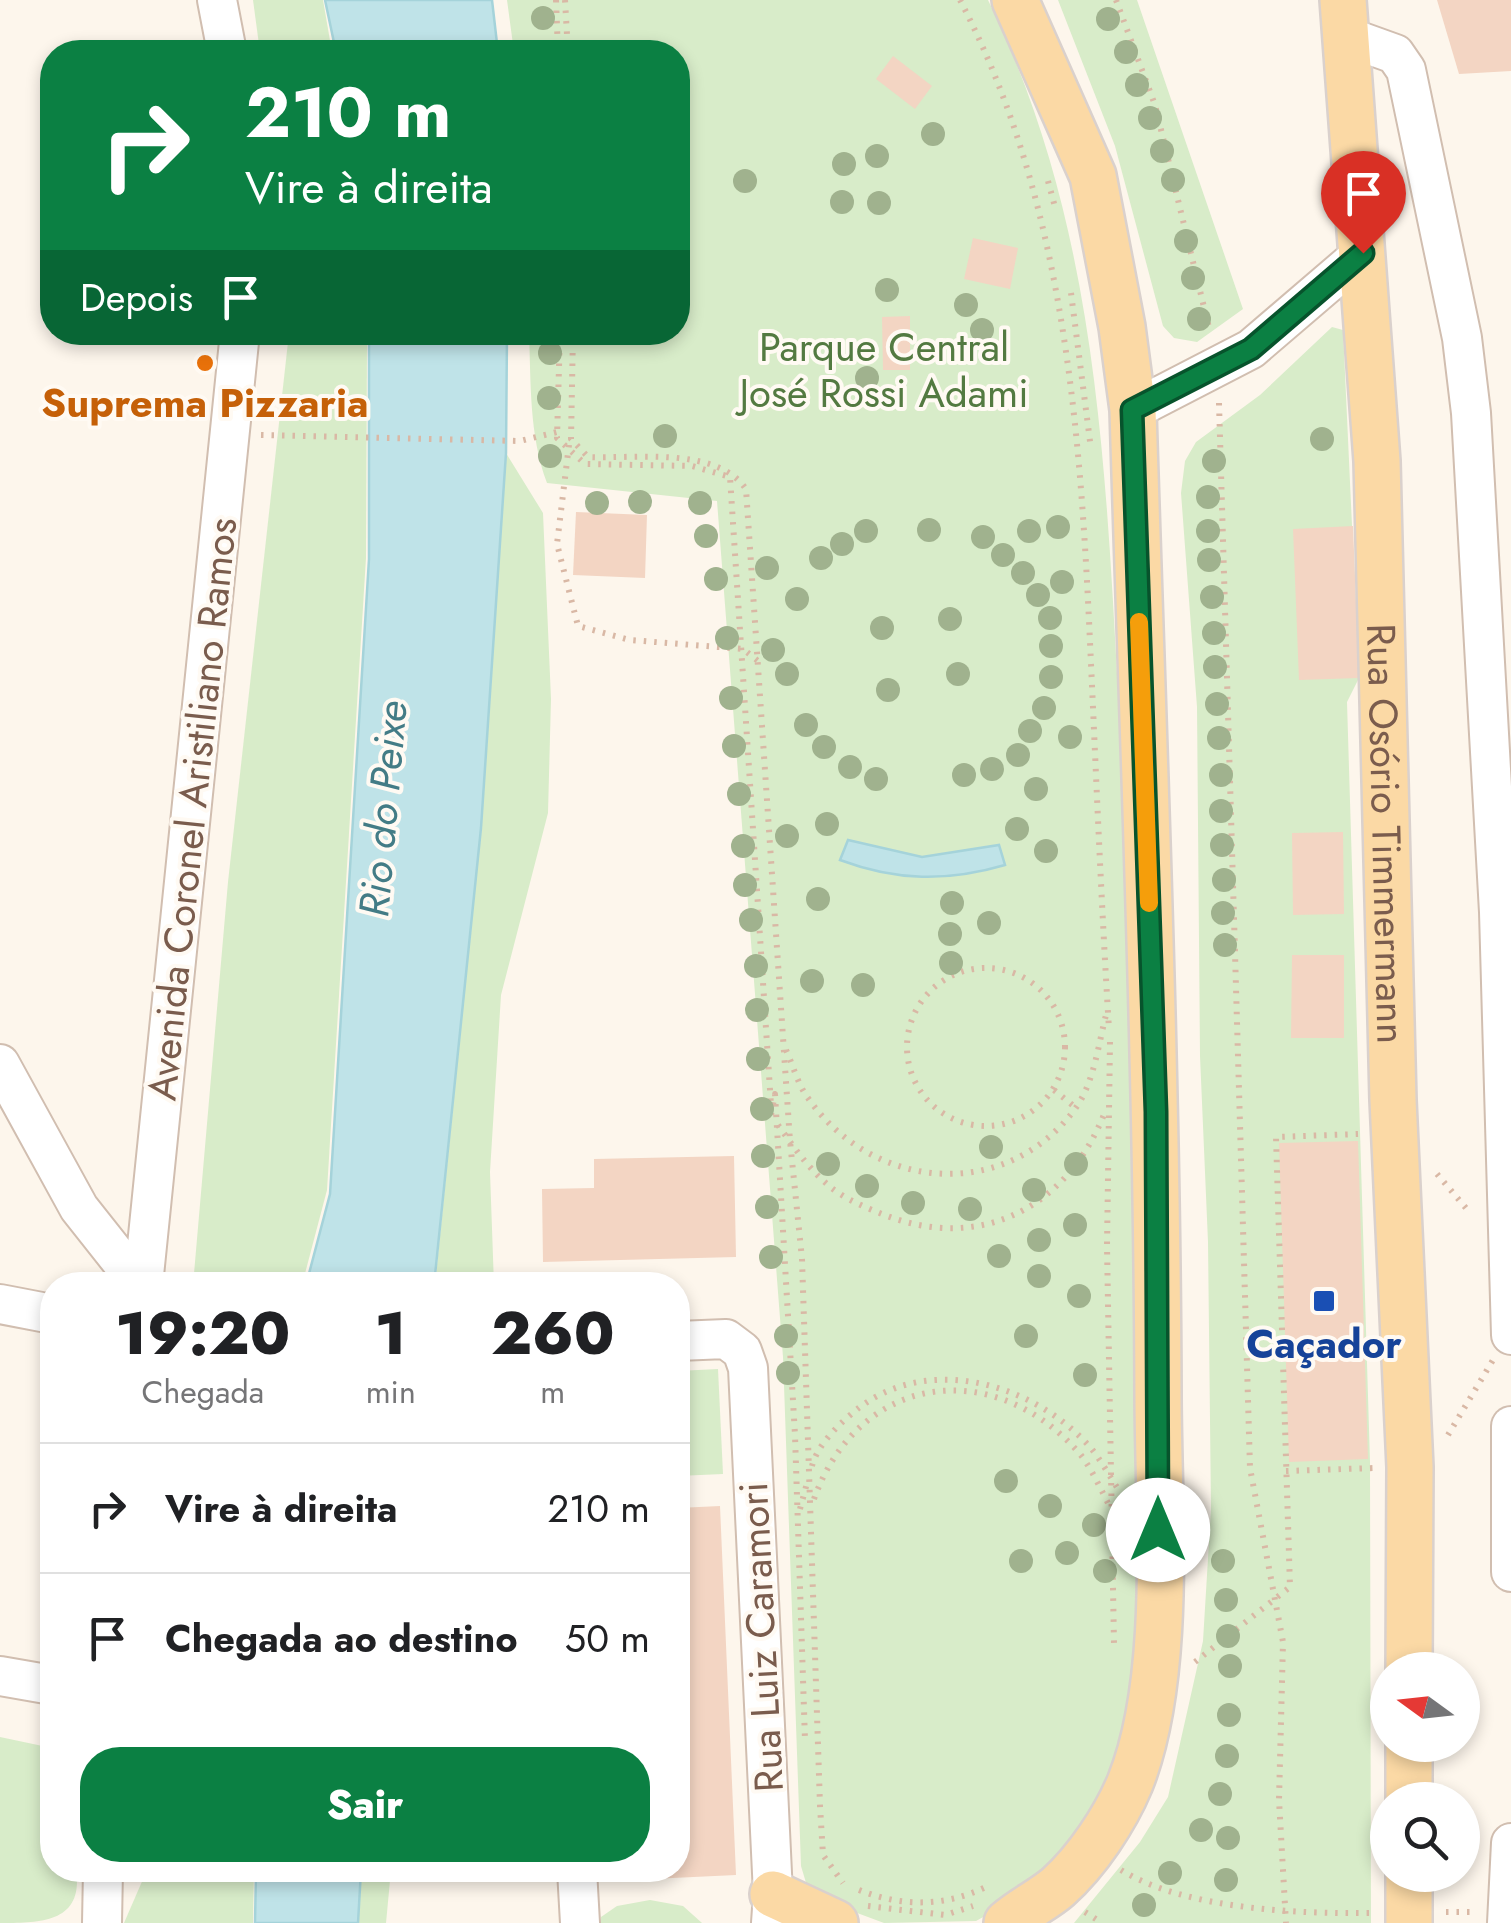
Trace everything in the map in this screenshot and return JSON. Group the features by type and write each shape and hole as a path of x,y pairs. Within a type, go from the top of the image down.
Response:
{"main road":[{"path":"1001,1908 1058,1887 1114,1815 1139,1756 1154,1671 1158,1570 1156,1112 1132,410 1114,276 1093,176 1015,0"},
{"name":"Rua Osório Timmermann","path":"1344,18 1377,461 1393,1112 1410,1466 1409,1652"},
{"path":"1392,1918 1402,1892"},
{"path":"772,1909 847,1913"}],"street":[{"path":"217,0 225,40"},
{"path":"1344,18 1395,54 1406,70 1462,338 1477,486 1505,911 1510,1260 1507,1340"},
{"path":"1132,410 1251,349 1363,253"},
{"name":"Avenida Coronel Aristiliano Ramos","path":"143,1272 239,345"},
{"path":"0,1064 80,1208 132,1272"},
{"path":"0,1304 40,1312"},
{"name":"Rua Luiz Caramori","path":"690,1340 726,1339 742,1351 748,1368 772,1909"},
{"path":"1511,1426 1511,1572"},
{"path":"0,1676 40,1684"},
{"path":"1507,1923 1511,1843"},
{"path":"578,1882 580,1923"}],"path":[{"path":"556,0 558,40"},
{"path":"566,0 568,40"},
{"path":"960,0 994,66 1037,201 1071,382 1084,505 1108,1009 1114,1652"},
{"path":"1116,0 1154,105 1218,366 1250,1468 1283,1642 1279,1800 1286,1923"},
{"path":"1047,177 1056,210"},
{"path":"1070,282 1092,459"},
{"path":"560,345 557,432 585,464 692,466 730,477 771,1114 790,1141 828,1186 864,1207 908,1225 954,1232 1003,1222 1052,1191 1081,1158 1118,1073"},
{"path":"573,345 569,444 557,544 578,626 630,640 743,648 758,661"},
{"path":"230,436 520,441 557,432"},
{"path":"569,444 588,457 701,461 735,473 746,489 790,1141 802,1259 824,1856 843,1884 882,1899 1001,1908"},
{"path":"1106,740 1118,1073 1122,1091"},
{"path":"986,966 1010,970 1031,981 1049,997 1061,1019 1063,1067 1054,1089 1036,1109 1012,1122 986,1127 960,1123 936,1110 918,1090 908,1066 906,1039 913,1013 928,991 962,970 986,966"},
{"path":"784,1046 808,1098 841,1133 872,1154 915,1171 956,1176 1003,1168 1048,1140 1076,1108 1088,1085 1108,1009"},
{"path":"1054,1089 1076,1108"},
{"path":"771,1114 776,1094 806,1751"},
{"path":"1184,1671 1290,1587 1276,1138 1364,1134"},
{"path":"1432,1169 1510,1260"},
{"path":"1438,1451 1507,1340"},
{"path":"797,1518 814,1458 829,1437 872,1398 900,1384 942,1379 1003,1388 1047,1410 1090,1448 1123,1497 1123,1479"},
{"path":"812,1504 828,1460 852,1430 890,1403 914,1394 946,1392 978,1394 1010,1404 1044,1422 1081,1455 1111,1508"},
{"path":"1286,1470 1384,1467"},
{"path":"1116,1867 1148,1887 1282,1912 1392,1918"},
{"path":"847,1913 944,1916 1001,1908"}],"green space":[{"path":"253,0 323,0 330,40 258,40"},
{"name":"Parque Central José Rossi Adami","path":"507,0 988,0 1024,83 1052,167 1073,252 1099,426 1124,811 1131,1049 1137,1645 1132,1722 1115,1788 1026,1893 976,1921 884,1923 825,1901 807,1886 801,1866 783,1357 717,501 547,483 537,446 529,345 690,345 690,40 512,40"},
{"path":"1058,0 1137,0 1243,309 1197,342 1174,338 1163,326 1115,146"},
{"path":"1332,327 1343,330 1359,678 1347,702 1370,1462 1371,1923 1074,1923 1140,1842 1168,1797 1203,1641 1211,1509 1208,1242 1200,1056 1197,707 1181,493 1185,461 1196,442 1260,395"},
{"path":"288,345 367,345 366,558 327,1190 305,1272 194,1272 228,882"},
{"path":"506,453 543,513 551,699 548,813 501,995 490,1172 494,1272 436,1272 481,828"},
{"path":"718,1369 723,1474 690,1475 690,1370"},
{"path":"0,1737 40,1745 40,1882 77,1882 77,1887 73,1901 56,1916 0,1923"},
{"path":"142,1882 254,1882 253,1923 124,1923"},
{"path":"360,1882 390,1882 386,1923 358,1923"},
{"path":"650,1900 683,1906 702,1923 601,1923 601,1917 617,1906"}],"water":[{"path":"325,0 492,0 497,40 333,40"},
{"name":"Rio do Peixe","path":"369,345 507,345 506,453 481,828 435,1272 309,1272 330,1194 369,559"},
{"path":"848,840 922,857 999,845 1005,865 942,876 881,872 840,860"},
{"path":"256,1882 360,1882 358,1923 255,1923"}],"building":[{"path":"1437,0 1511,0 1511,71 1459,74"},
{"path":"893,56 932,86 915,109 876,79"},
{"path":"973,238 1018,248 1010,289 964,279"},
{"path":"910,316 910,370 883,370 882,317"},
{"path":"576,512 647,515 645,578 573,575"},
{"path":"1353,526 1359,678 1299,680 1293,529"},
{"path":"1343,832 1344,914 1293,915 1292,833"},
{"path":"1292,955 1344,955 1344,1038 1291,1038"},
{"name":"Caçador","path":"1358,1141 1368,1459 1289,1462 1279,1143"},
{"path":"734,1156 736,1257 543,1262 542,1189 594,1188 594,1159"},
{"path":"720,1506 736,1875 690,1877 690,1507"}],"slow traffic":[{"path":"1139,622 1149,903"}],"place":[{"name":"Suprema Pizzaria","path":"205,363"},
{"name":"Caçador","path":"1324,1301"}],"route":[{"path":"1158,1530 1156,1112 1132,410 1251,349 1363,253"}]}
